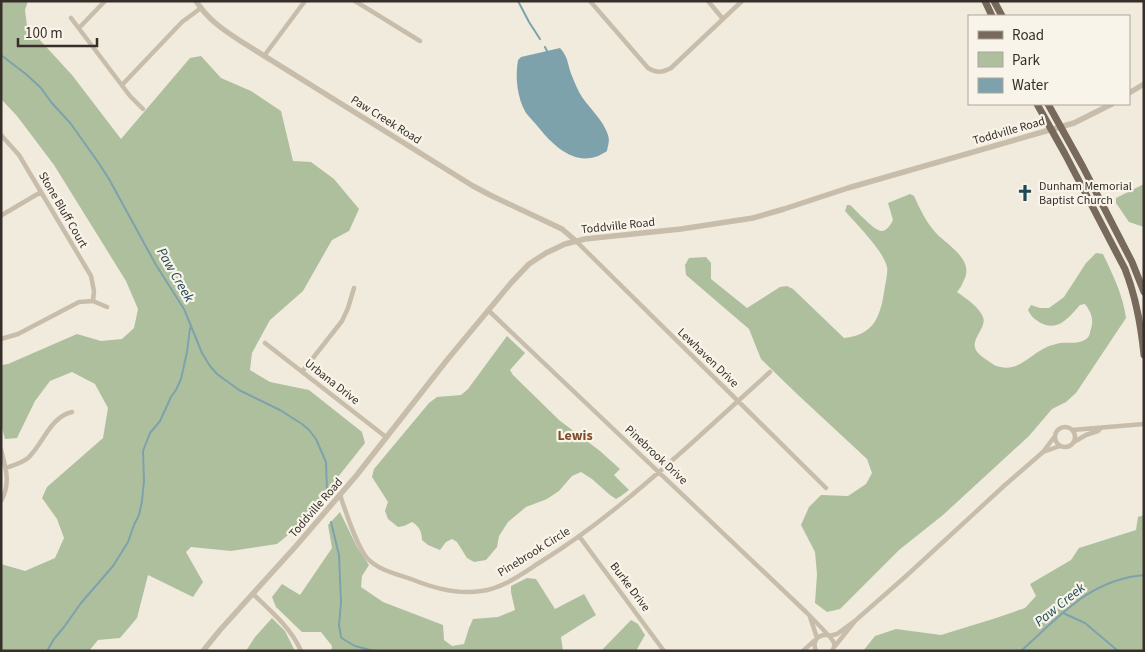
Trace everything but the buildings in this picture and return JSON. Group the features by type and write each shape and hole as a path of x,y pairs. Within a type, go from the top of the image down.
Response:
{"main road":[{"path":"984,1 991,15"},
{"path":"994,1 1001,15"},
{"path":"1038,105 1124,269 1140,306 1144,355"},
{"path":"1049,105 1132,262 1144,292"}],"street":[{"path":"79,28 105,1"},
{"name":"Paw Creek Road","path":"196,1 207,16 220,27 264,56 473,186 562,229 576,241"},
{"path":"264,56 305,1"},
{"path":"355,1 420,41"},
{"path":"590,1 648,68 657,72 671,68 742,1"},
{"path":"708,1 723,18"},
{"path":"122,85 182,22 201,8"},
{"path":"71,18 122,85 143,109"},
{"path":"1130,92 1144,84"},
{"name":"Toddville Road","path":"204,651 220,630 340,495 511,283 529,264 552,250 585,239 688,228 754,218 848,188 1074,122 1110,105"},
{"name":"Stone Bluff Court","path":"1,135 19,155 91,276 94,291 93,301"},
{"path":"2,215 41,192"},
{"name":"Lewhaven Drive","path":"576,241 826,488"},
{"path":"302,372 342,321 354,288"},
{"path":"1,339 18,334 72,304 93,301 107,307"},
{"name":"Pinebrook Drive","path":"488,310 810,616 834,642 833,650"},
{"name":"Urbana Drive","path":"265,342 386,437"},
{"name":"Pinebrook Circle","path":"340,495 354,534 370,561 389,572 443,589 472,592 492,588 504,584 543,561 613,511 770,372"},
{"path":"6,468 16,465 29,457 55,422 66,413 72,412"},
{"path":"833,650 840,638 856,620 1043,452 1057,430 1067,427 1072,430 1082,430 1097,427 1144,424"},
{"path":"1043,452 1061,446 1069,446 1086,435 1102,428"},
{"path":"1072,430 1075,436 1074,442"},
{"path":"1054,436 1056,442 1061,446"},
{"path":"1,450 8,474 7,488 1,502"},
{"name":"Burke Drive","path":"579,536 664,651"},
{"path":"253,594 286,627 301,651"},
{"name":"Pinebrook Drive","path":"810,616 816,639 814,647 816,651"},
{"path":"803,651 822,635 837,634 856,620"}],"green space":[{"path":"1,1 28,1 25,10 27,26 72,75 121,139 190,58 201,56 221,78 251,91 281,111 293,161 311,162 334,179 359,209 349,231 332,240 303,291 270,320 252,353 250,370 270,382 309,390 362,432 365,443 299,526 277,544 231,551 191,547 186,552 203,582 193,597 148,575 137,618 120,638 98,640 89,651 1,651 1,564 25,571 55,558 64,538 57,519 42,498 47,487 103,438 108,408 95,384 72,372 50,381 35,401 17,438 5,439 1,424 1,365 8,364 77,334 101,341 122,339 134,328 138,309 126,281 54,165 17,116 1,99"},
{"path":"1144,184 1144,227 1129,222 1116,203 1116,198"},
{"path":"910,194 914,196 932,229 963,260 966,274 957,292 980,311 984,320 975,341 975,347 977,352 994,365 1010,367 1017,365 1049,346 1060,343 1080,342 1089,336 1092,319 1085,304 1080,305 1062,322 1052,326 1039,322 1032,317 1028,310 1031,305 1049,308 1064,297 1086,263 1096,253 1103,254 1120,293 1126,318 1076,393 1066,402 1052,409 1029,436 943,515 899,550 840,609 827,612 815,603 817,574 815,552 801,525 809,507 821,495 848,496 866,484 872,473 867,459 761,359 749,329 686,275 685,265 689,258 706,257 711,263 711,279 747,308 780,287 787,286 793,289 844,338 855,336 870,328 879,314 887,269 885,260 875,246 845,211 847,205 850,205 875,228 884,231 893,220 888,203"},
{"path":"507,336 525,353 510,370 513,375 559,420 600,451 620,469 614,475 629,490 616,499 581,472 572,476 559,491 547,499 526,507 508,522 499,536 497,547 486,560 474,562 467,558 457,542 452,539 446,542 440,550 422,540 420,530 412,522 398,527 388,519 385,511 388,502 372,477 374,469 429,403 437,397 461,395 468,389"},
{"path":"340,512 357,547 369,565 362,576 361,587 383,602 443,625 444,640 452,646 464,644 473,619 498,617 515,610 511,586 527,578 536,579 555,609 584,594 596,615 561,637 563,651 331,651 332,646 321,632 302,632 276,607 272,597 282,584 300,595 332,548 328,525"},
{"path":"1144,515 1144,651 863,651 875,636 896,629 941,635 1025,608 1036,596 1030,584 1071,560 1079,548 1136,530 1138,517"},
{"path":"272,618 285,631 295,651 246,651 255,637"},
{"path":"631,620 638,624 645,635 636,651 601,651"}],"water":[{"path":"560,48 581,95 600,120 608,135 607,151 597,156 578,158 561,150 546,136 523,107 517,80 518,60 521,57"}],"waterway":[{"path":"518,1 540,39"},
{"path":"545,47 548,53"},
{"name":"Paw Creek","path":"1,55 41,88 71,124 98,162 156,265 184,309 202,353 210,366 217,374 239,390 280,410 302,424 316,439 326,462 327,491"},
{"path":"47,651 81,603 113,566 128,542 139,515 142,501 144,481 143,451 150,433 160,421 181,379 190,328"},
{"name":"Paw Creek","path":"331,522 339,555 341,603 339,625 341,637 355,646 374,651"},
{"name":"Paw Creek","path":"1021,651 1076,602 1091,592 1125,578 1144,575"},
{"path":"1063,613 1085,623 1118,651"}],"place":[{"name":"Dunham Memorial Baptist Church","path":"1025,193"}],"district":[{"name":"Lewis","path":"575,436"}]}
